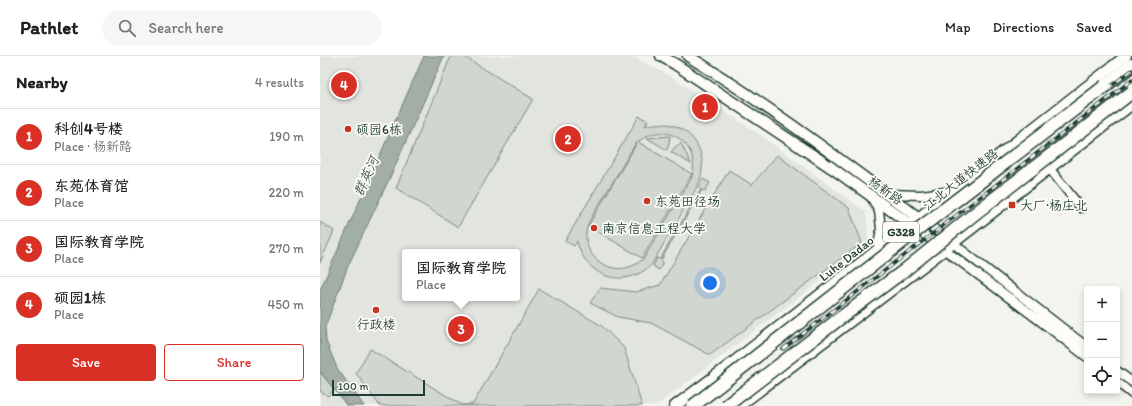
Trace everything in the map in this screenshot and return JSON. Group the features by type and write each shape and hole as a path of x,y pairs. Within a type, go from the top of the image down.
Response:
{"highway":[{"name":"江北大道快速路","path":"692,406 1132,65"},
{"name":"G328","path":"726,406 905,270 973,215 1132,92"}],"main road":[{"name":"杨新路","path":"661,56 832,168 910,224"},
{"name":"杨新路","path":"688,56 720,76 888,194 919,218"},
{"name":"Luhe Dadao","path":"676,406 1126,56"},
{"path":"739,406 944,250 1132,104"}],"street":[{"path":"1049,168 1081,208"},
{"path":"888,194 921,195 954,191"},
{"path":"870,195 879,211 881,229 877,250"},
{"name":"杨新路","path":"919,218 1084,345"},
{"name":"杨新路","path":"910,224 1084,355"},
{"path":"1120,373 1132,382"},
{"path":"1120,384 1132,394"}],"shaded area":[{"name":"南京信息工程大学","path":"320,56 633,56 670,76 762,136 866,212 869,244 656,406 320,406"},
{"path":"424,56 444,56 392,173 348,266 325,327 326,341 337,368 364,406 347,406 320,371 320,290"},
{"path":"451,56 463,56 533,99 458,227 396,188"},
{"path":"639,116 648,121 645,126 659,124 672,125 683,130 692,138 699,148 702,160 702,173 697,187 652,264 641,272 630,277 619,278 607,276 588,264 581,253 577,241 574,246 565,241","holes":["656,133 665,133 681,140 691,153 693,161 693,170 691,179 644,258 633,266 621,268 609,267 599,262 591,253 587,243 586,231 588,226 642,258 692,174 638,142 646,136","637,143 588,225 591,218"]},
{"path":"670,136 667,150 647,138"},
{"path":"681,143 691,164 671,152"},
{"path":"777,155 849,208 862,243 710,355 651,323 618,317 590,303 600,288 636,292 660,285 729,170 752,185"},
{"path":"703,179 710,183 705,191 702,190 661,260 663,262 659,270 653,266 657,258 660,259 701,189 699,187"},
{"path":"320,222 334,231 320,263"},
{"path":"539,289 602,326 624,348 642,406 380,406 356,373 370,349 462,405 473,404"},
{"path":"320,372 334,389 328,396 320,391"}],"railway":[{"path":"701,406 969,195 1132,70"},
{"path":"783,349 1132,80"}],"place":[{"name":"硕园1栋","path":"344,85"},
{"name":"科创4号楼","path":"705,107"},
{"name":"硕园6栋","path":"348,129"},
{"name":"东苑体育馆","path":"568,139"},
{"name":"东苑田径场","path":"647,201"},
{"name":"大厂·杨庄北","path":"1012,205"},
{"name":"南京信息工程大学","path":"594,228"},
{"name":"行政楼","path":"376,310"},
{"name":"国际教育学院","path":"461,329"}],"water label":[{"name":"群英河","path":"366,176"}]}
